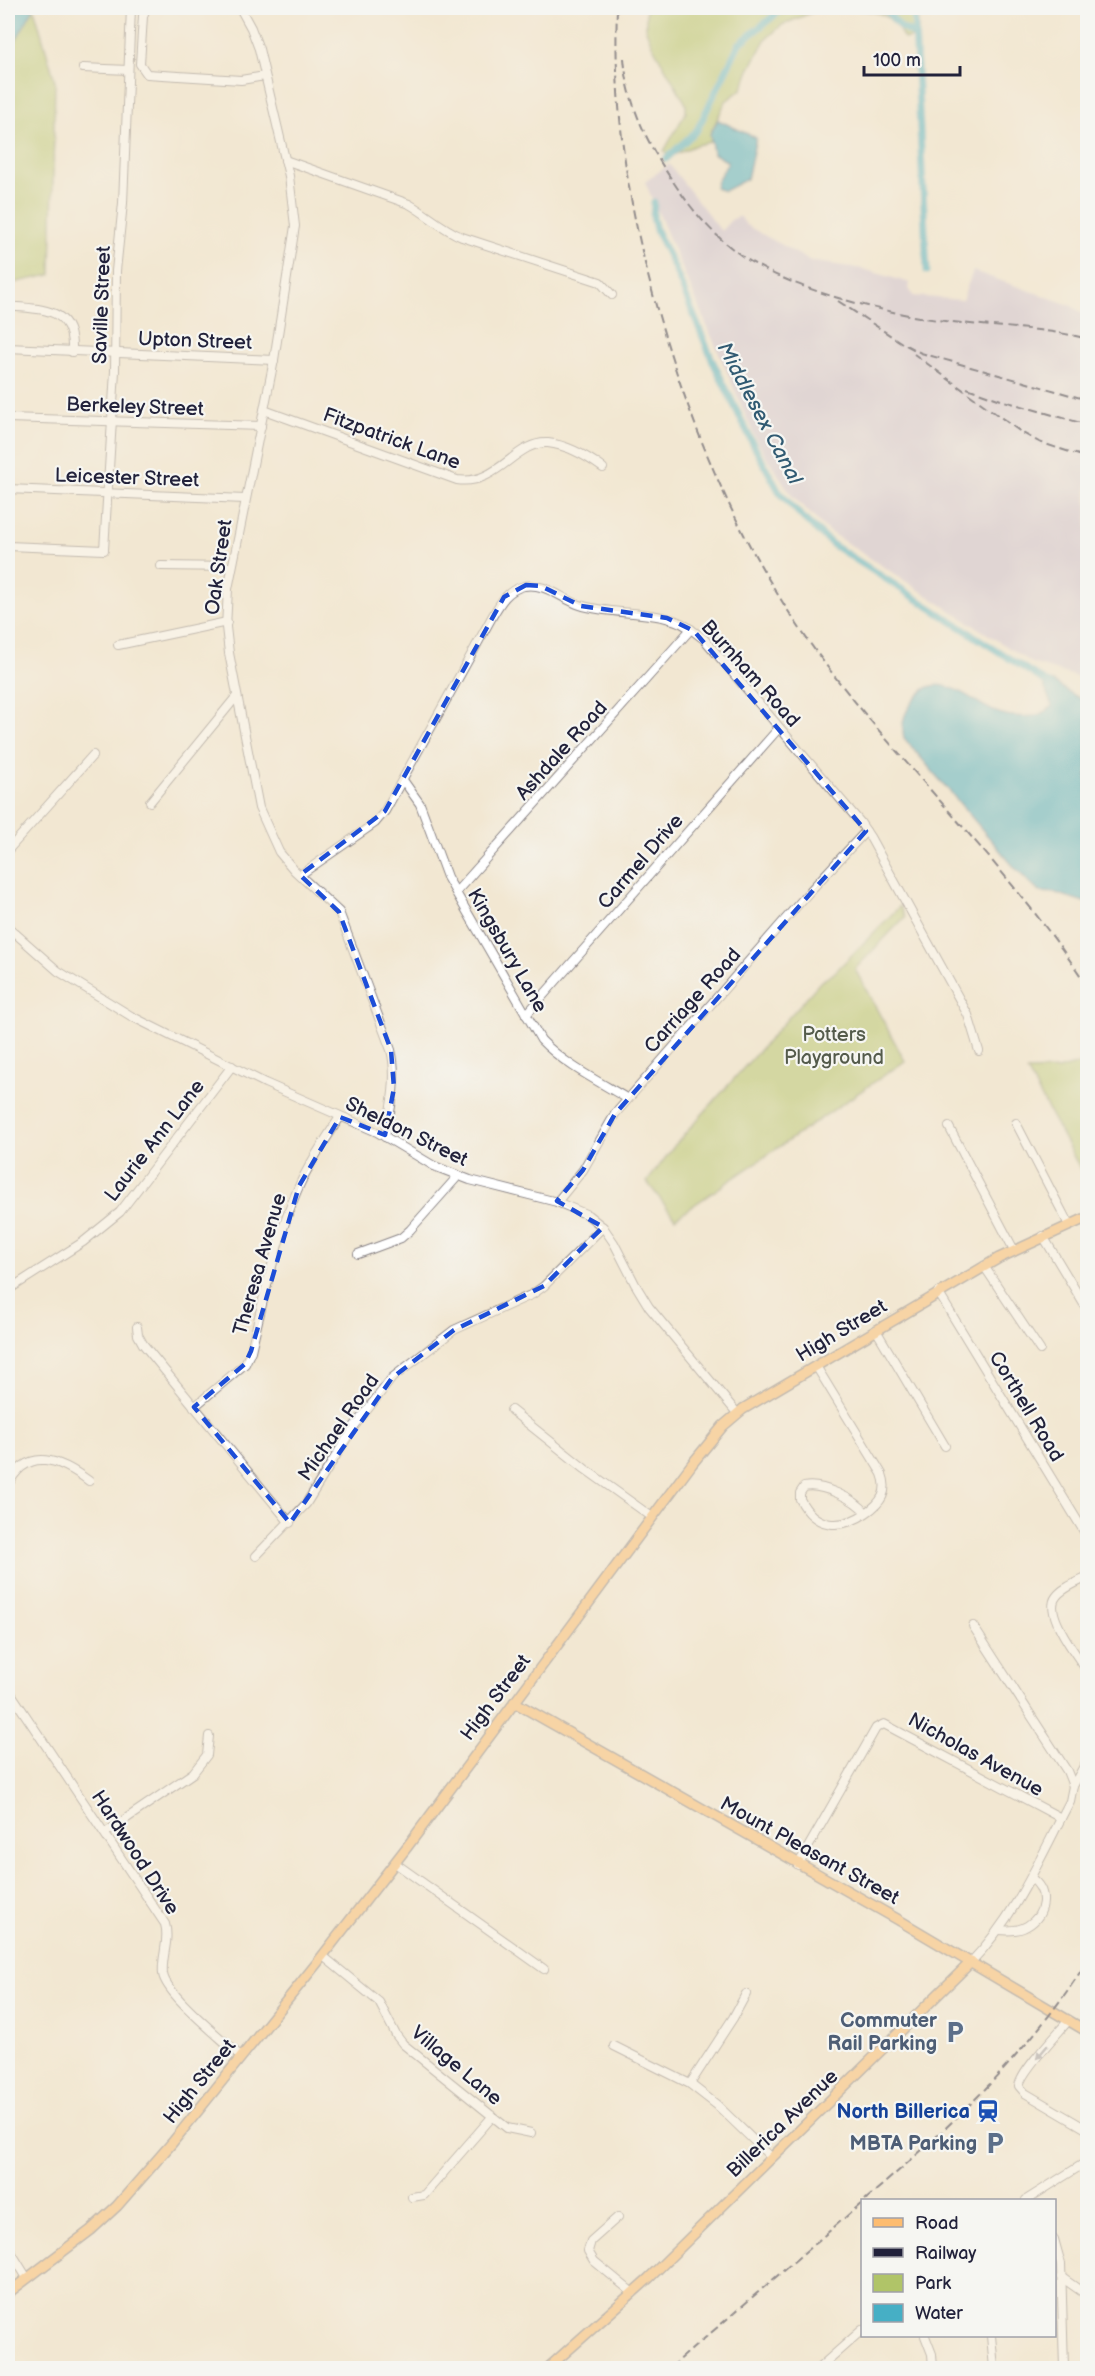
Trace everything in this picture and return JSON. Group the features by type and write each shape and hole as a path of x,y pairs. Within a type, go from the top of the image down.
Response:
{"main road":[{"name":"High Street","path":"8,2293 91,2230 117,2206 171,2144 323,1956 395,1863 652,1517 711,1440 737,1413 984,1266 1043,1236 1088,1217"},
{"name":"Mount Pleasant Street","path":"514,1702 971,1962 1088,2032"},
{"name":"Billerica Avenue","path":"548,2368 633,2293 971,1962"}],"street":[{"name":"Saville Street","path":"8,546 104,550 115,354 116,272 123,203 131,8"},
{"path":"146,8 142,16 140,63 145,73 241,80 265,76"},
{"path":"235,8 241,8"},
{"name":"Oak Street","path":"241,8 254,35 265,76 285,159 295,226 274,360 228,589 229,653 259,808 279,852 339,912 391,1050 395,1066 394,1088 385,1137"},
{"path":"83,68 128,70"},
{"path":"285,159 409,204 424,212 449,232 600,282 612,294"},
{"path":"8,306 51,311 63,318 70,331 72,352"},
{"name":"Upton Street","path":"8,348 274,360"},
{"name":"Fitzpatrick Lane","path":"264,410 457,480 474,481 485,477 536,445 548,443 570,450 603,468"},
{"name":"Berkeley Street","path":"8,418 261,426"},
{"name":"Leicester Street","path":"8,489 245,499"},
{"path":"161,566 232,567"},
{"name":"Burnham Road","path":"300,875 375,823 385,811 492,617 504,597 515,589 526,585 541,586 581,606 667,618 682,623 704,639 866,831 968,1015 979,1051"},
{"path":"118,645 227,622"},
{"name":"Ashdale Road","path":"456,892 691,630"},
{"path":"150,802 237,697"},
{"name":"Carmel Drive","path":"526,1015 779,728"},
{"path":"8,850 93,755"},
{"name":"Kingsbury Lane","path":"403,780 420,804 439,857 456,892 541,1040 552,1052 628,1099"},
{"name":"Carriage Road","path":"556,1202 583,1170 615,1114 810,891 866,831"},
{"name":"Sheldon Street","path":"8,927 58,971 131,1016 385,1137 419,1158 458,1176 556,1202 588,1215 603,1227 614,1243 649,1307 737,1413"},
{"name":"Laurie Ann Lane","path":"8,1290 83,1242 120,1212 232,1066"},
{"name":"Theresa Avenue","path":"194,1407 236,1372 248,1358 299,1185 340,1117"},
{"path":"1016,1123 1069,1225"},
{"path":"949,1127 1014,1250"},
{"path":"358,1254 401,1238 458,1176"},
{"name":"Michael Road","path":"256,1556 306,1504 364,1412 392,1378 454,1330 533,1294 544,1286 603,1227"},
{"path":"1043,1236 1088,1311"},
{"path":"984,1266 1040,1350"},
{"name":"Corthell Road","path":"938,1292 1088,1538"},
{"path":"138,1327 139,1339 290,1523"},
{"path":"876,1330 945,1446"},
{"path":"816,1366 884,1479 884,1494 867,1513 849,1523 828,1524 813,1516 800,1499 800,1493 807,1486 822,1488 856,1503 867,1513"},
{"path":"511,1410 585,1469 652,1517"},
{"path":"8,1485 18,1469 40,1460 62,1463 89,1481"},
{"path":"1088,1577 1057,1595 1052,1606 1054,1618 1088,1672"},
{"path":"973,1626 1067,1772 1073,1786"},
{"name":"Hardwood Drive","path":"8,1689 165,1924 168,1935 163,1971 168,1988 242,2057"},
{"name":"Nicholas Avenue","path":"798,1865 876,1728 887,1724 1061,1818"},
{"path":"105,1833 192,1773 207,1755 208,1736"},
{"name":"Billerica Avenue","path":"971,1962 999,1930 1031,1878 1070,1801 1073,1786 1088,1759"},
{"path":"395,1863 544,1969"},
{"path":"999,1930 1011,1931 1027,1926 1038,1917 1044,1902 1043,1891 1031,1878"},
{"name":"Village Lane","path":"323,1956 379,2002 403,2044 492,2117 515,2131 531,2133"},
{"path":"690,2084 746,1994"},
{"path":"1069,2020 1026,2071 1019,2086 1025,2093 1088,2130"},
{"path":"614,2046 690,2084 717,2105 772,2158"},
{"path":"412,2197 424,2195 492,2117"},
{"path":"1031,2199 1088,2161"},
{"path":"618,2217 591,2241 588,2251 594,2261 633,2293"},
{"path":"1056,2245 1061,2277 1064,2368"},
{"path":"8,2247 27,2278"},
{"path":"1061,2277 1088,2296"},
{"path":"823,2367 861,2331"},
{"path":"925,2337 932,2354 933,2368"},
{"path":"991,2337 994,2368"}],"highlighted area":[{"path":"526,585 541,586 581,606 667,618 694,631 866,831 615,1114 583,1170 557,1201 603,1227 544,1286 454,1330 392,1378 290,1523 194,1407 245,1364 251,1351 299,1186 340,1117 385,1135 394,1088 391,1050 339,912 300,875 385,811 504,597"}],"shaded area":[{"path":"669,164 721,231 731,220 740,216 746,225 810,261 863,269 910,283 909,288 913,296 962,300 973,271 1070,305 1087,316 1087,680 1032,663 828,531 792,496 757,442 645,182"}],"green space":[{"path":"34,8 55,81 51,275 8,284 8,54"},
{"path":"646,8 822,8 782,25 765,40 742,89 726,101 710,134 711,142 696,145 669,157 664,151 686,112 686,104 652,45 646,30"},
{"path":"848,8 918,8 918,36 904,39 893,22 882,14"},
{"name":"Potters Playground","path":"900,906 905,917 855,969 905,1061 675,1218 647,1182 675,1145 821,981 833,974"},
{"path":"1088,1062 1087,1181 1027,1071 1057,1070"}],"water":[{"path":"8,8 34,8 8,54"},
{"path":"718,120 756,138 747,179 724,191 716,188 716,183 728,162 713,153 710,134"},
{"path":"1045,681 1053,682 1087,703 1087,903 1056,893 1039,892 1015,868 904,738 905,715 918,695 929,687 940,685 949,687 989,709 1010,716 1033,716 1047,711 1052,706 1044,686"}],"waterway":[{"name":"Middlesex Canal","path":"666,159 697,130 739,44 781,10 791,8"},
{"name":"Middlesex Canal","path":"884,8 901,28 916,35"},
{"name":"Middlesex Canal","path":"914,8 927,271"},
{"name":"Middlesex Canal","path":"654,202 653,217 656,230 674,267 713,362 780,493 833,545 1052,686"}],"railway":[{"path":"617,8 616,49 621,128 640,244 676,369 709,460 729,504 774,589 829,669 1028,904 1088,987"},
{"path":"624,58 626,76 635,109 665,169 688,203 711,230 759,267 814,290 907,315 978,325 1041,330 1088,339"},
{"path":"838,301 921,353 1088,400"},
{"path":"914,354 1021,432 1039,442 1088,458"},
{"path":"967,388 1088,425"},
{"path":"866,2199 957,2117 1013,2059 1039,2028 1088,1960"},
{"path":"670,2368 861,2204"}],"place":[{"name":"Commuter Rail Parking","path":"955,2032"},
{"name":"North Billerica","path":"988,2111"},
{"name":"MBTA Parking","path":"995,2143"}]}
